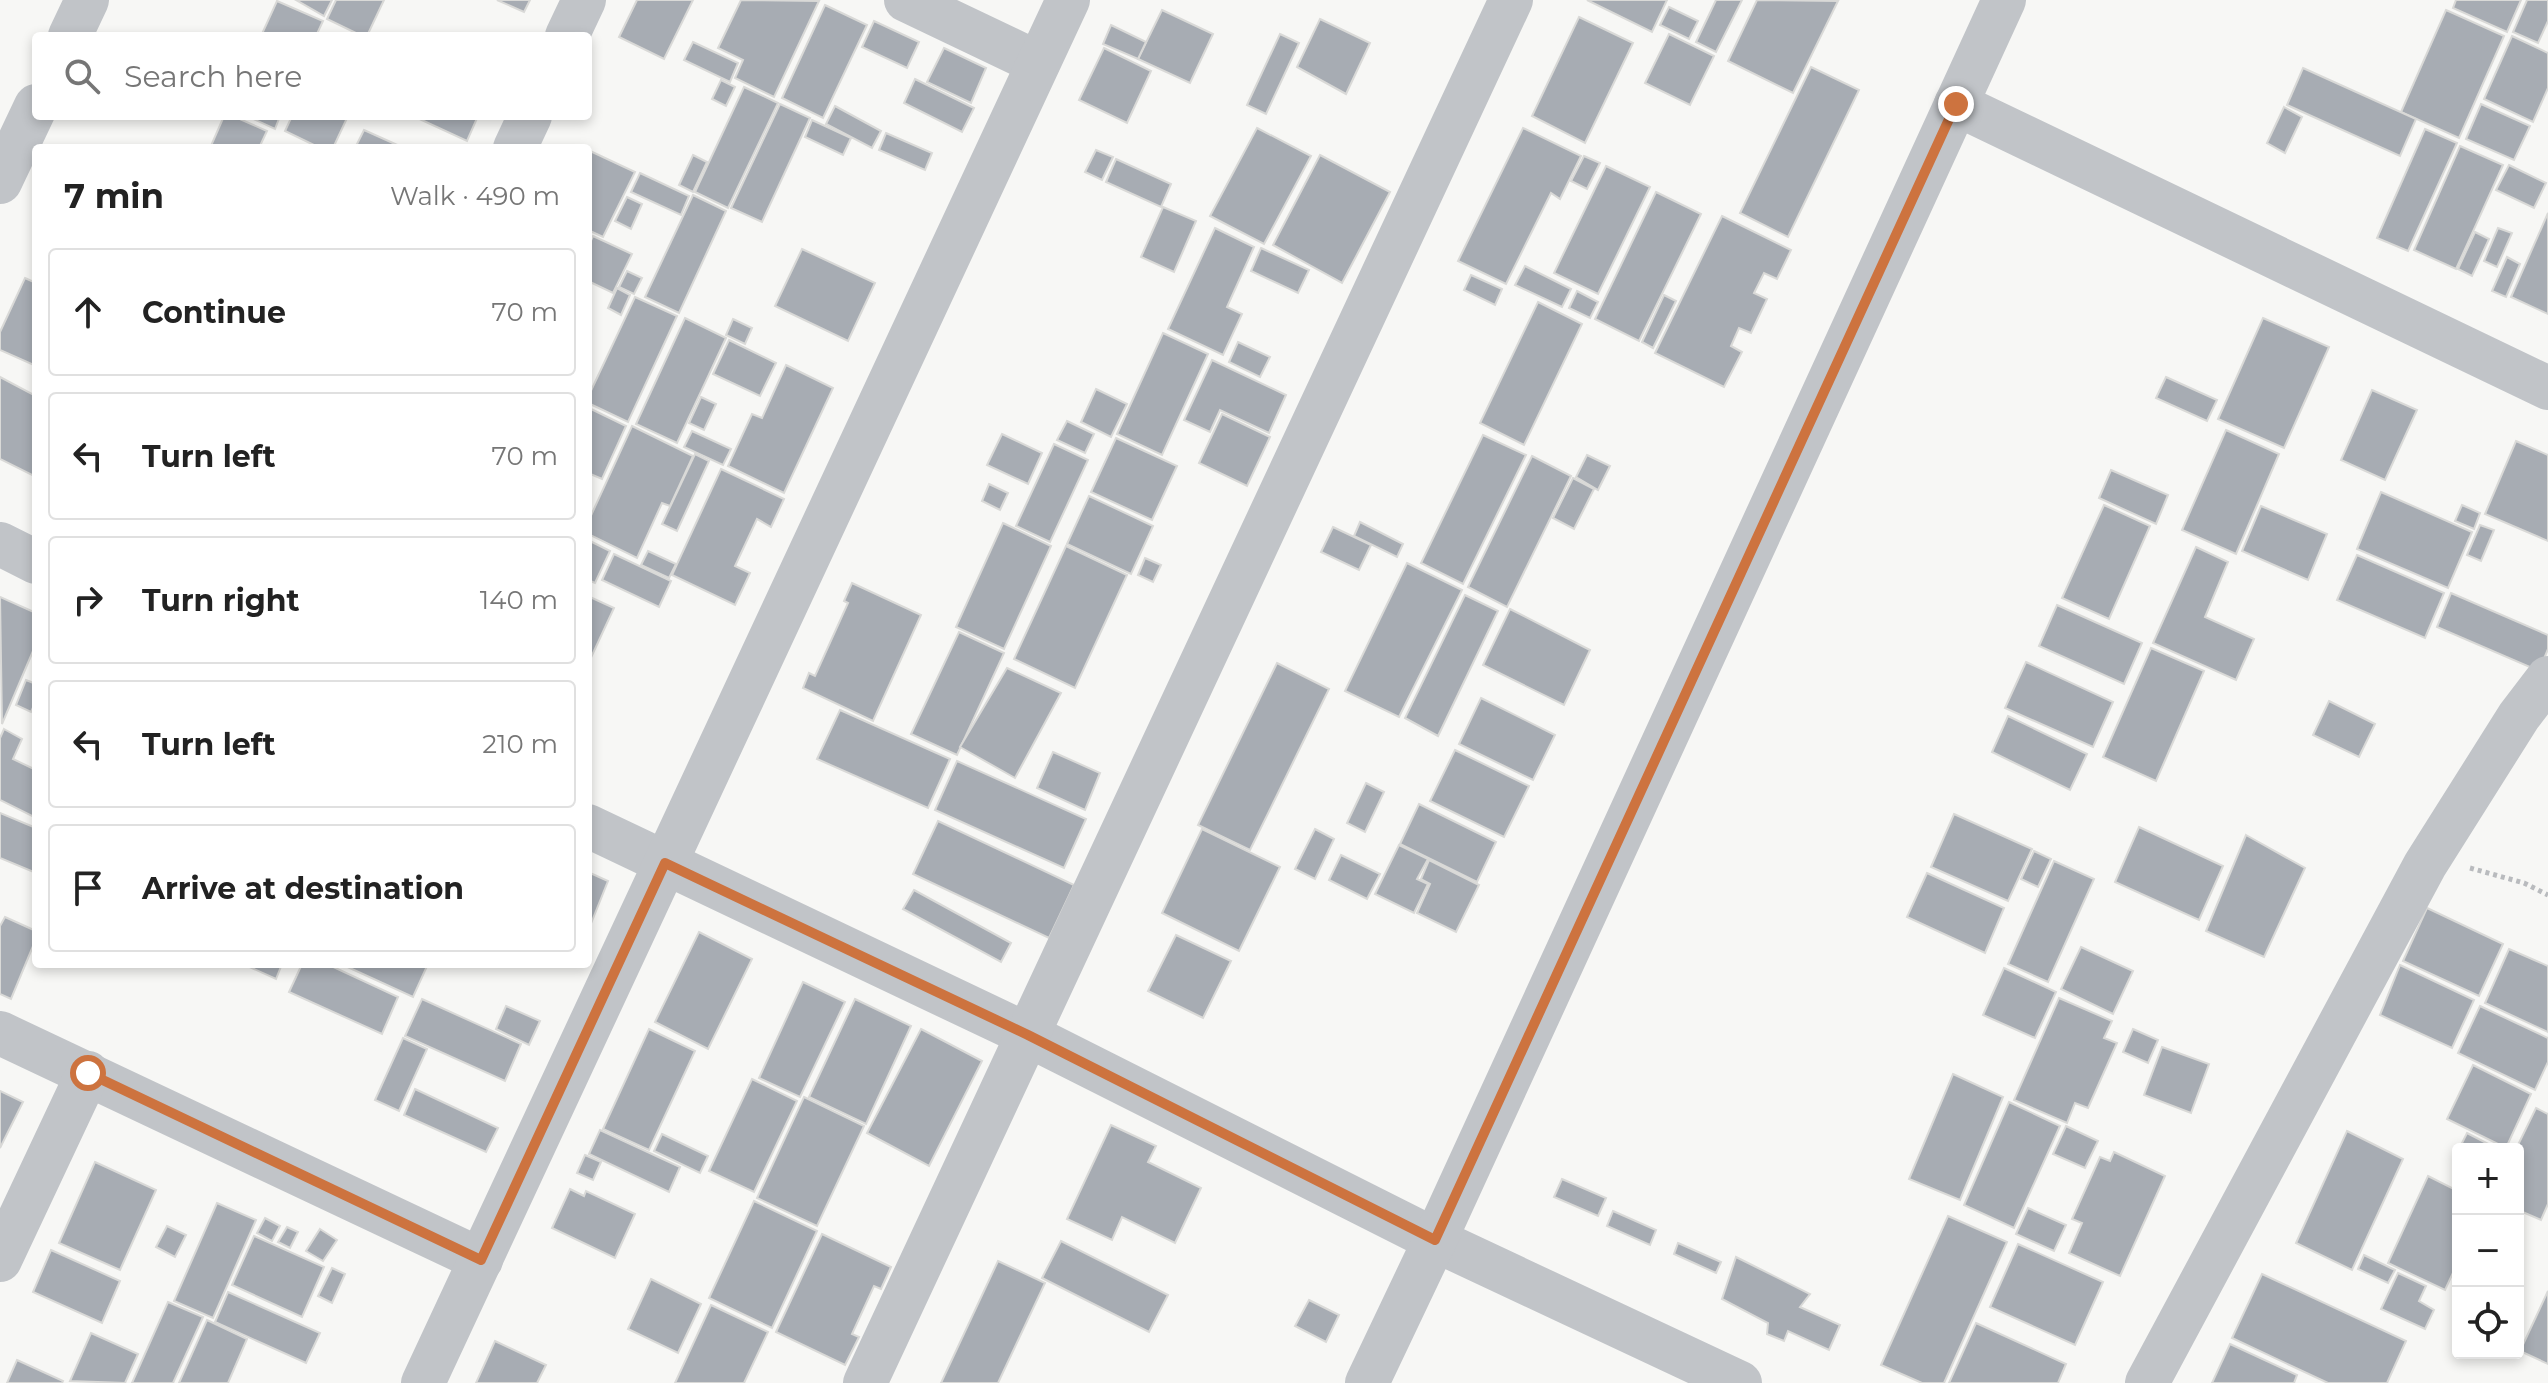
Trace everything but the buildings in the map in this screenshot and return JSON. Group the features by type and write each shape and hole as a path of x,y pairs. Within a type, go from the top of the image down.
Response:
{"street":[{"path":"72,32 87,0"},
{"path":"569,32 584,0"},
{"path":"906,0 1038,63"},
{"path":"423,1383 1068,0"},
{"path":"865,1383 1511,0"},
{"path":"1367,1383 1956,104 1992,4"},
{"path":"1956,104 2548,388"},
{"path":"0,182 32,114"},
{"path":"517,144 528,120"},
{"path":"0,544 32,560"},
{"path":"2147,1383 2425,865 2519,716 2548,678"},
{"path":"592,828 1028,1035 1435,1240 1740,1383"},
{"path":"0,1033 481,1260"},
{"path":"0,1260 88,1073"}],"path":[{"path":"2425,865 2472,868 2524,883 2548,895"}],"route":[{"path":"88,1073 481,1260 665,863 1028,1035 1435,1240 1956,104"}]}
